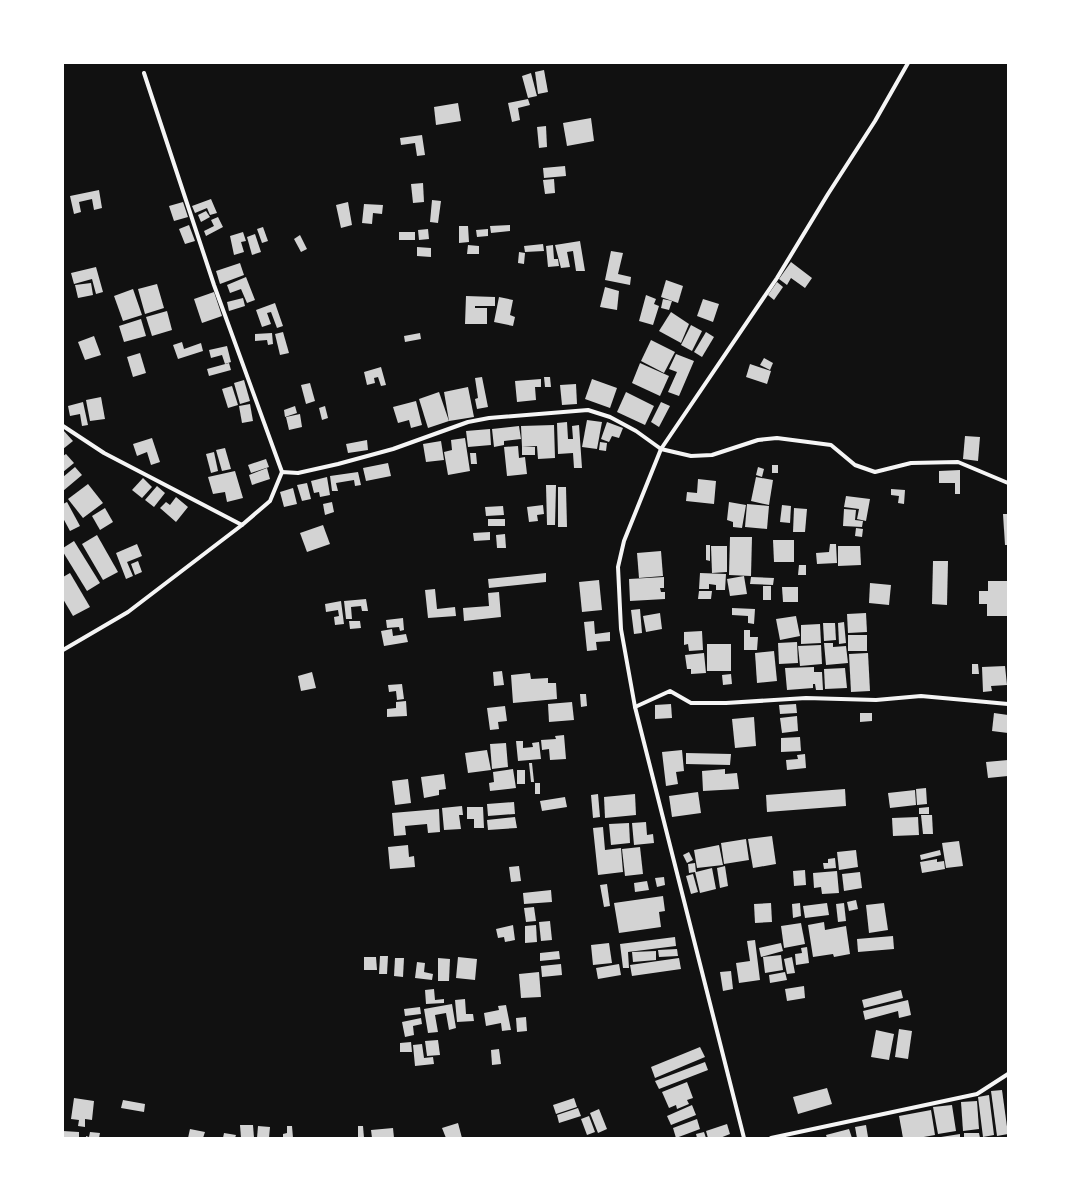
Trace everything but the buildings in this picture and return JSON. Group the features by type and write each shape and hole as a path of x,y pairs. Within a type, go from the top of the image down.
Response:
{"street":[{"path":"744,1138 635,707 620,629 618,568 624,540 661,449 777,278 828,194 875,121 908,63"},
{"path":"63,650 128,612 242,526 270,501 282,472 214,285 144,73"},
{"path":"282,472 298,473 338,464 393,449 468,422 489,418 588,410 610,417 636,431 661,449 691,456 712,455 758,440 778,438 831,445 855,465 875,472 911,463 958,462 1008,483"},
{"path":"63,426 104,453 242,526"},
{"path":"635,707 670,691 691,703 726,704 806,698 876,700 921,696 1008,704"},
{"path":"771,1138 977,1094 1008,1074"}]}
